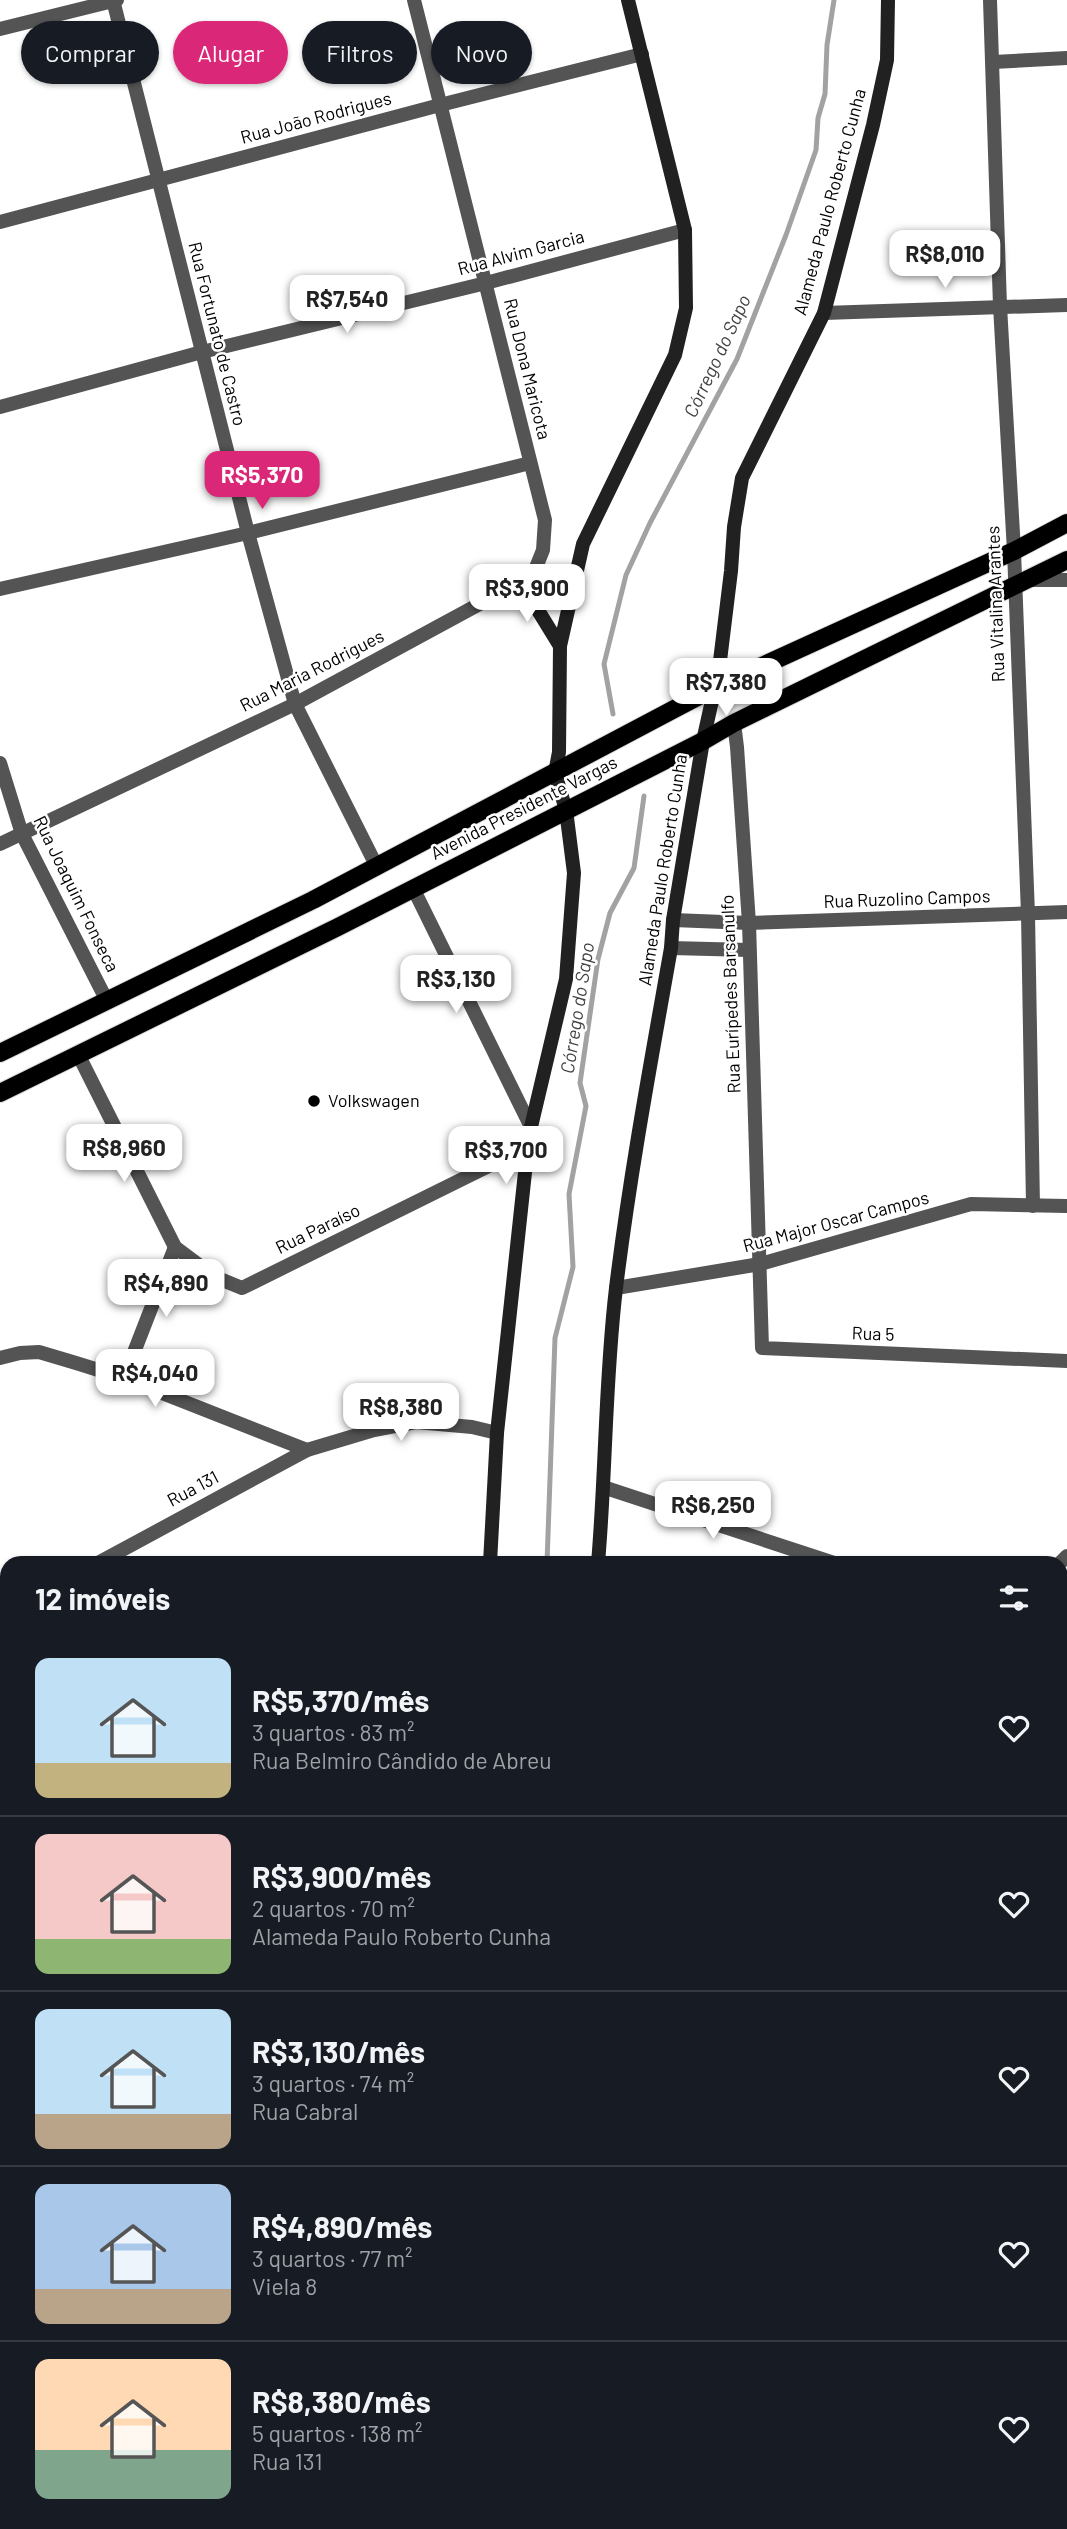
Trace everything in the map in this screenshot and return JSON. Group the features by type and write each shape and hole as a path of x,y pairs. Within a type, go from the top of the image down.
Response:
{"main road":[{"name":"Avenida Presidente Vargas","path":"0,1053 377,867 716,687 1014,551 1067,523"},
{"name":"Avenida Presidente Vargas","path":"0,1093 413,888 734,723 1067,560"}],"street":[{"path":"0,29 115,0"},
{"name":"Rua Fortunato de Castro","path":"115,0 158,181 248,533 295,704 377,867"},
{"name":"Rua Dona Maricota","path":"414,0 530,463"},
{"path":"490,1556 497,1433 526,1163 531,1127 566,979 574,873 566,810 555,773 559,752 560,646 583,544 674,355 686,308 685,230 628,0"},
{"name":"Alameda Paulo Roberto Cunha","path":"598,1556 616,1288 638,1135 671,948 673,920 703,741 716,687 742,478 824,313 873,125 887,60 888,0"},
{"name":"Rua Vitalina Arantes","path":"990,0 1000,306 1014,551 1021,583 1033,1206"},
{"name":"Rua João Rodrigues","path":"0,222 642,54"},
{"path":"993,62 1067,58"},
{"name":"Rua Alvim Garcia","path":"0,407 202,352 486,283 685,230"},
{"path":"824,313 1067,305"},
{"path":"0,589 248,533 530,463"},
{"name":"Rua Maria Rodrigues","path":"0,844 295,704 533,575 543,550 545,520 530,463"},
{"path":"1021,583 1067,580"},
{"path":"509,588 536,607 560,646"},
{"name":"Rua Eurípedes Barsanulfo","path":"734,723 749,923 760,1264"},
{"name":"Rua Joaquim Fonseca","path":"0,763 22,834 107,1002"},
{"path":"413,888 531,1127"},
{"name":"Rua Ruzolino Campos","path":"673,920 749,923 1067,912"},
{"path":"671,948 749,950"},
{"name":"Rua Paraíso","path":"78,1054 175,1247 215,1277 242,1288 508,1157 526,1163"},
{"name":"Rua Major Oscar Campos","path":"616,1288 760,1264 971,1204 1067,1206"},
{"path":"124,1378 175,1247"},
{"name":"Rua 5","path":"760,1264 762,1348 1067,1362"},
{"path":"0,1358 39,1352 124,1378 307,1450"},
{"name":"Rua 131","path":"111,1556 307,1450 374,1430 416,1422 472,1427 497,1433"},
{"path":"603,1487 813,1556"}],"waterway":[{"name":"Córrego do Sapo","path":"613,714 604,664 626,575 650,523 737,359 786,235 816,150 818,118 825,94 827,45 834,0"},
{"name":"Córrego do Sapo","path":"547,1556 555,1338 573,1267 569,1194 586,1106 580,1083 598,959 610,913 634,868 644,796"}],"place":[{"name":"Volkswagen","path":"314,1101"}]}
